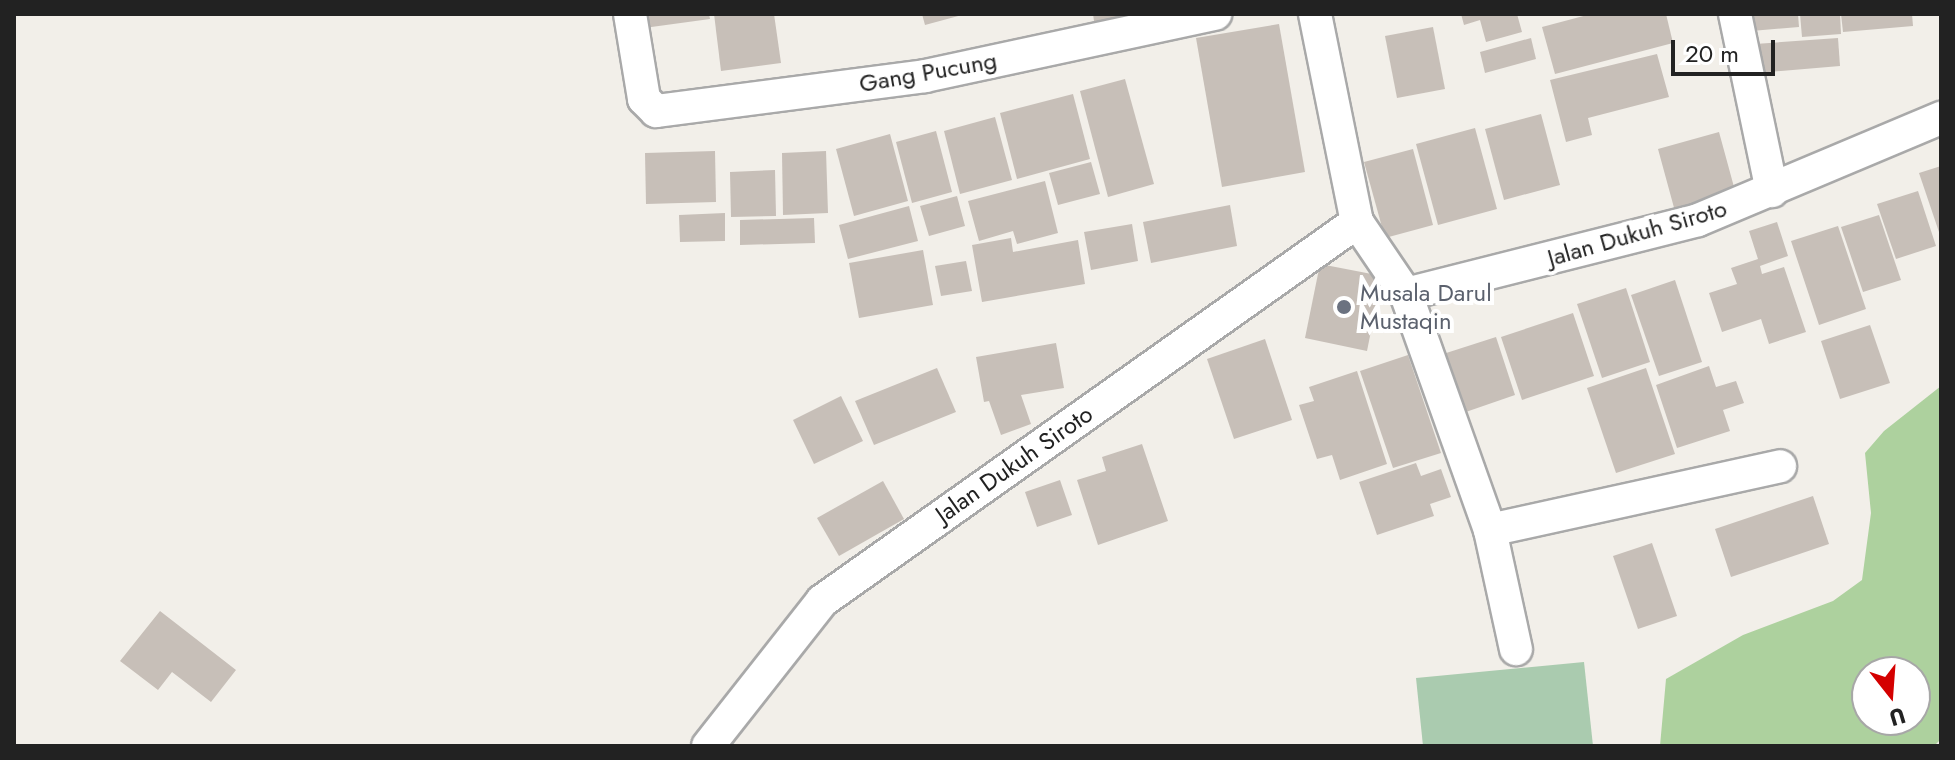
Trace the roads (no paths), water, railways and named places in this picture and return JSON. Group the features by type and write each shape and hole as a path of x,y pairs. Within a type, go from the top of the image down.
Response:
{"street":[{"name":"Gang Pucung","path":"630,14 644,99 656,111 925,76 1215,14"},
{"path":"1315,14 1357,222 1406,294 1490,530 1516,649"},
{"path":"1735,14 1772,191"},
{"name":"Jalan Dukuh Siroto","path":"1406,294 1698,220 1772,191 1941,113"},
{"name":"Jalan Dukuh Siroto","path":"708,746 822,601 1357,222"},
{"path":"1490,530 1780,466"}],"place":[{"name":"Musala Darul Mustaqin","path":"1344,307"}]}
